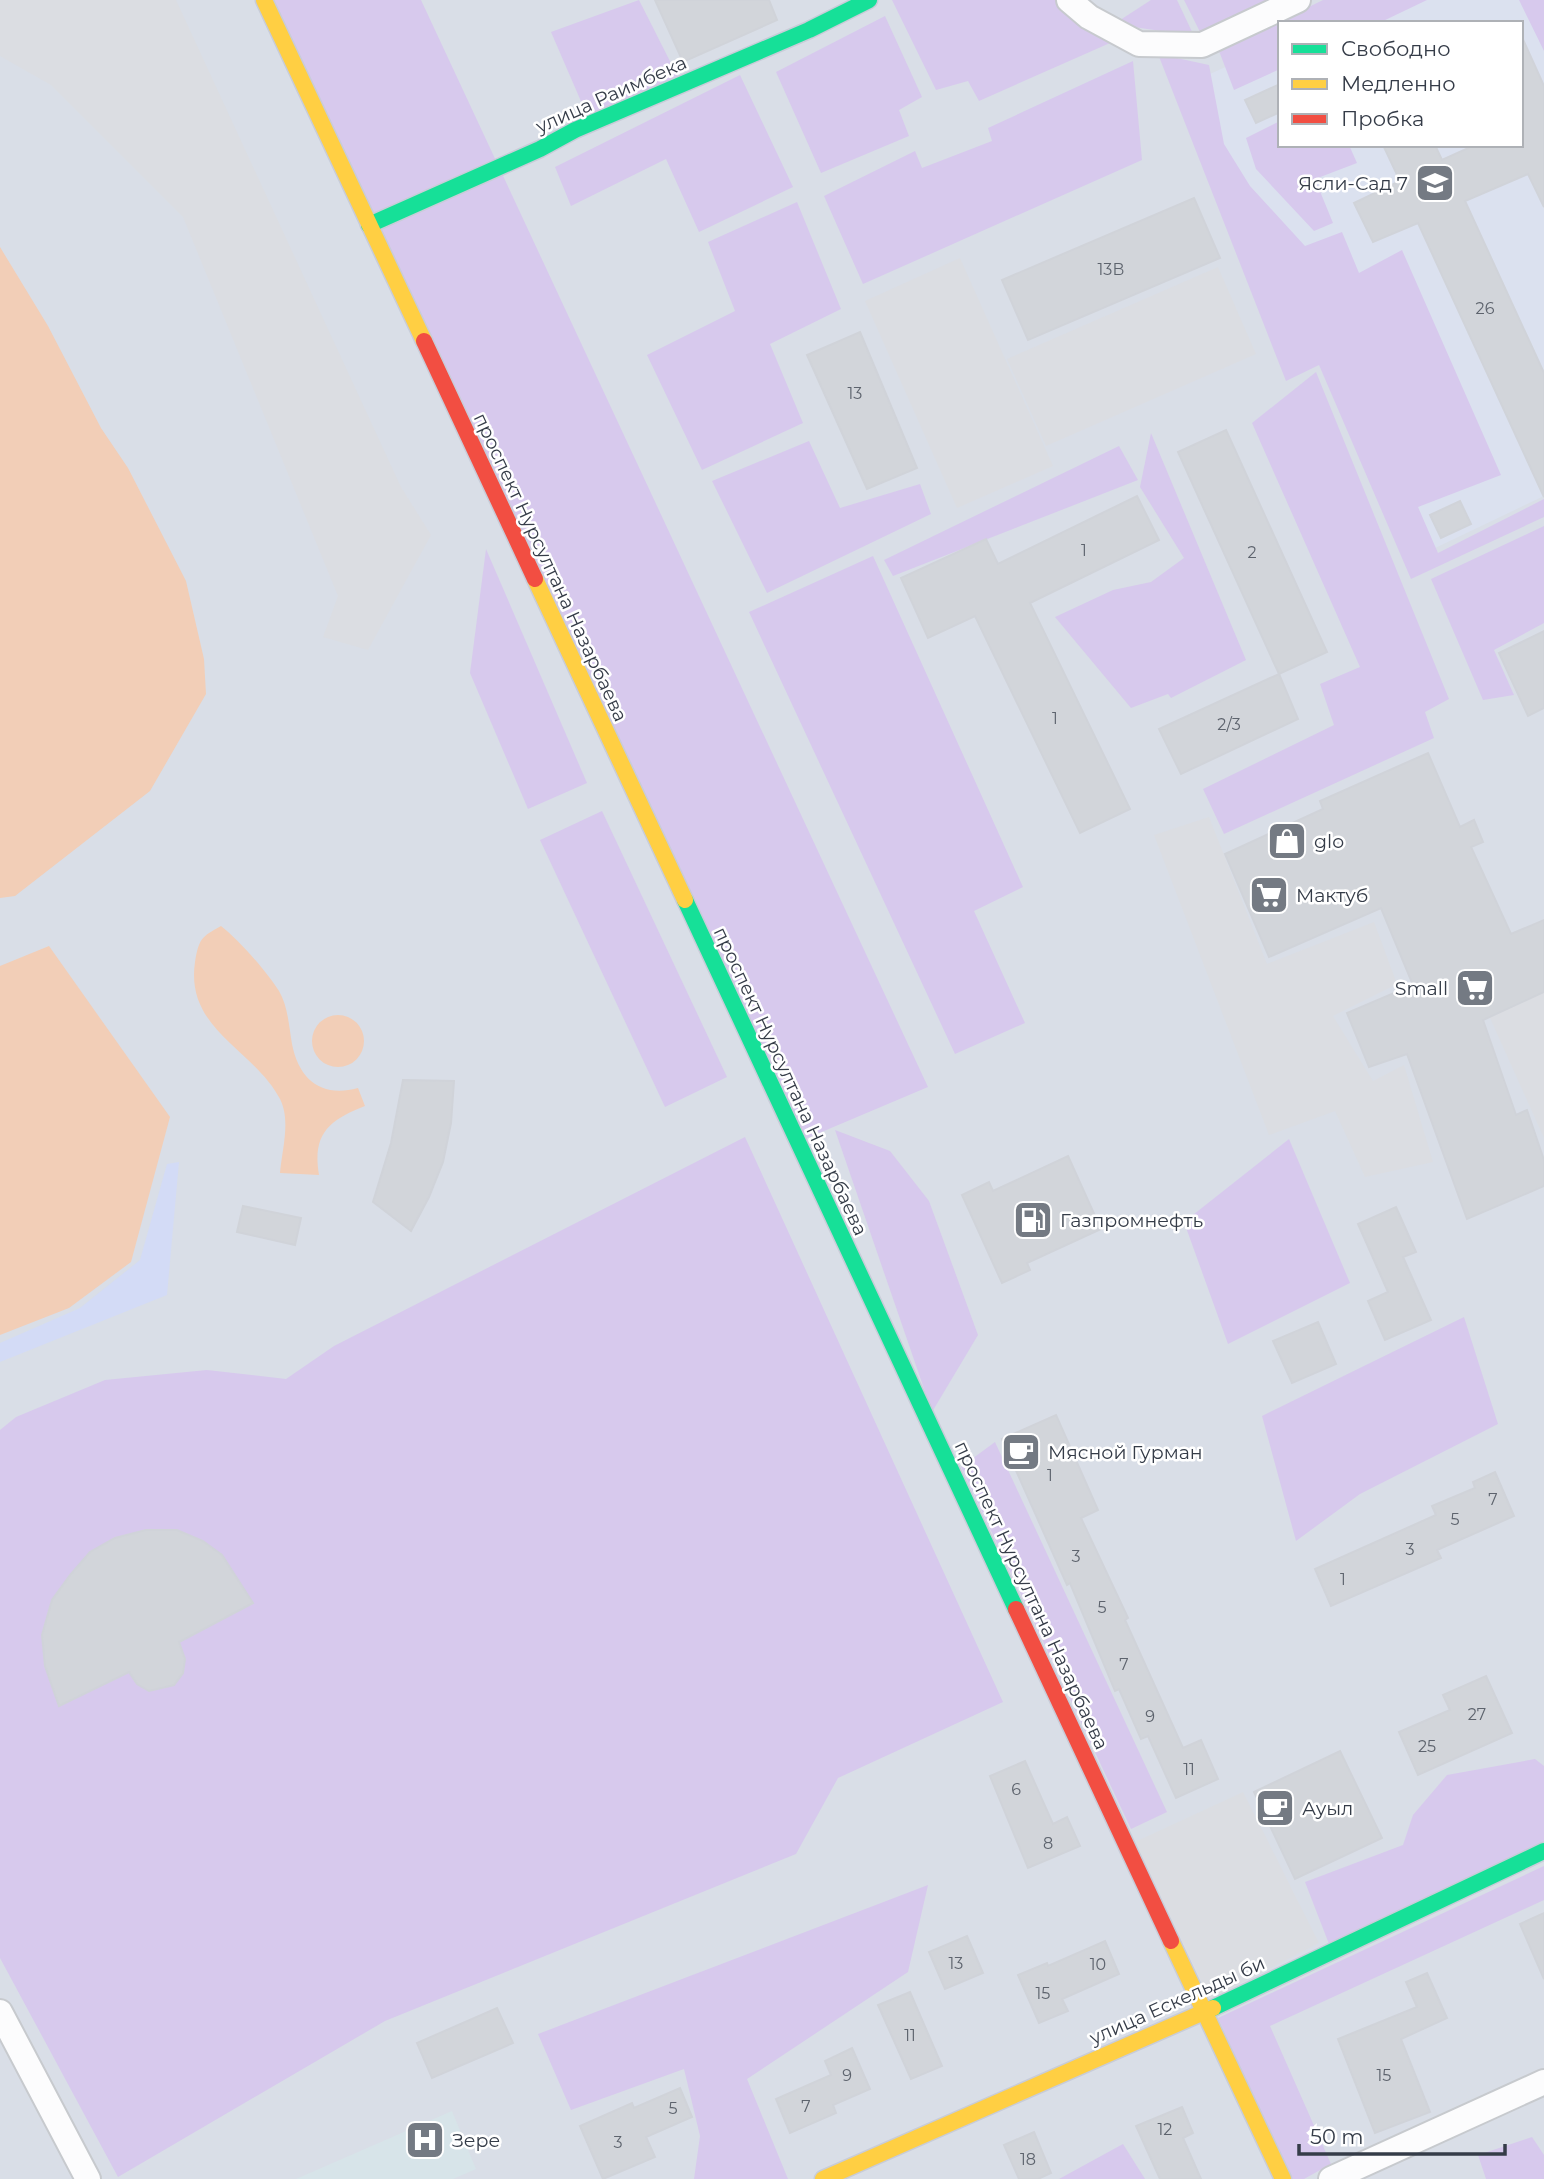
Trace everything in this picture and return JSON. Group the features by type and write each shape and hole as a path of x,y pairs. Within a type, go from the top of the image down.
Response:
{"main road":[{"name":"проспект Нурсултана Назарбаева","path":"264,0 1283,2179"},
{"name":"улица Раимбека","path":"369,225 540,149 575,130 809,30 869,0"},
{"name":"улица Ескельды би","path":"823,2179 1204,2012 1544,1851"}],"street":[{"path":"1069,0 1089,17 1139,44 1202,46 1298,0"},
{"path":"0,2012 88,2179"},
{"path":"1331,2179 1544,2082"}],"shaded area":[{"path":"0,0 1544,0 1544,2179 0,2179"},
{"path":"0,0 176,0 401,487 431,535 368,650 323,637 338,596 183,217 51,85 0,56"},
{"path":"264,0 421,0 928,1087 798,1142"},
{"path":"639,0 681,83 593,129 551,32"},
{"path":"892,0 1056,0 1110,43 979,101 968,81 936,90"},
{"path":"1151,0 1177,0 1194,36 1114,24"},
{"path":"1184,0 1268,0 1200,32"},
{"path":"1323,0 1427,0 1383,21 1280,21"},
{"path":"1371,0 1544,0 1544,496 1410,560 1188,84 1278,43 1278,147 1523,147 1523,21 1326,21"},
{"path":"1519,0 1544,0 1544,51"},
{"path":"885,16 922,97 899,110 909,136 821,173 776,72"},
{"path":"1278,22 1278,70 1234,90 1219,51"},
{"path":"1158,54 1209,65 1224,144 1250,186 1305,246 1342,232 1359,273 1402,250 1501,475 1418,507 1438,553 1544,499 1544,517 1411,579 1319,365 1286,381"},
{"path":"1133,61 1142,160 863,284 824,196 915,151 922,168 992,141 988,128"},
{"path":"740,75 793,187 699,232 666,159 571,206 555,167"},
{"path":"1278,122 1278,147 1350,147 1357,163 1315,179 1333,223 1314,231 1256,169 1246,138"},
{"path":"797,202 841,309 770,344 803,423 702,470 647,355 735,311 708,242"},
{"path":"0,247 48,326 101,428 128,468 186,581 204,659 206,694 150,791 15,896 0,898"},
{"path":"960,258 1053,466 957,508 865,301"},
{"path":"1218,267 1256,354 1046,446 1007,359"},
{"path":"1316,372 1449,699 1425,712 1434,738 1224,834 1203,789 1334,725 1320,684 1360,667 1252,423"},
{"path":"1151,433 1246,660 1171,698 1168,694 1131,708 1055,617 1113,590 1151,582 1184,558 1140,487"},
{"path":"809,441 840,508 920,484 931,514 767,593 712,481"},
{"path":"1119,446 1138,480 893,576 884,560"},
{"path":"1544,526 1544,623 1494,650 1514,695 1483,700 1431,579"},
{"path":"486,549 587,783 528,809 470,673"},
{"path":"873,556 1023,887 974,911 1025,1023 955,1054 749,612"},
{"path":"602,811 727,1077 665,1107 540,840"},
{"path":"1209,817 1267,964 1374,922 1397,984 1333,1016 1373,1081 1404,1065 1433,1162 1365,1177 1335,1111 1269,1135 1154,835"},
{"path":"221,926 236,939 279,991 286,1010 295,1057 306,1076 323,1088 358,1088 365,1106 342,1117 326,1130 318,1149 319,1175 280,1173 285,1116 280,1099 254,1066 211,1022 200,1005 195,985 198,948 205,936"},
{"path":"49,946 170,1117 131,1262 69,1308 0,1335 0,966"},
{"path":"1544,984 1544,1138 1486,1009"},
{"path":"338,1015 348,1017 356,1023 362,1031 362,1051 356,1059 348,1065 338,1067 328,1065 320,1059 314,1051 312,1041 314,1031 320,1023 328,1017"},
{"path":"835,1130 890,1151 929,1201 978,1335 932,1412"},
{"path":"745,1137 1003,1702 838,1778 796,1854 385,2021 118,2177 0,1958 0,1430 16,1417 105,1380 207,1370 286,1379 334,1346"},
{"path":"1289,1139 1350,1283 1228,1344 1184,1222"},
{"path":"1464,1317 1498,1424 1360,1494 1296,1541 1262,1416"},
{"path":"995,1442 1167,1812 1131,1829 961,1467"},
{"path":"1535,1759 1544,1766 1544,1847 1329,1944 1305,1882 1403,1845 1413,1815 1447,1775"},
{"path":"1243,1792 1319,1943 1210,1999 1135,1842"},
{"path":"1544,1866 1544,1900 1270,2026 1331,2164 1304,2179 1290,2179 1218,2018"},
{"path":"928,1885 908,1972 747,2079 788,2179 694,2179 700,2136 684,2069 571,2110 538,2034"},
{"name":"Зере","path":"452,2111 476,2169 453,2179 296,2179"},
{"path":"1532,2137 1544,2155 1544,2179 1486,2179 1478,2155"},
{"path":"1123,2144 1145,2179 1059,2179"}],"sand":[{"path":"179,1162 167,1295 0,1362 0,1343 80,1308 140,1260 167,1164"}],"building":[{"path":"655,0 769,0 777,20 683,62"},
{"path":"1523,39 1544,86 1544,207 1528,174 1465,201 1544,373 1544,497 1418,223 1373,242 1354,203 1400,181 1384,147 1436,147 1442,160 1471,147 1523,147"},
{"path":"1278,85 1278,113 1256,123 1245,100"},
{"path":"1194,198 1220,258 1028,340 1002,280"},
{"path":"860,332 917,468 867,489 807,355"},
{"path":"1226,430 1327,652 1279,674 1178,452"},
{"path":"1137,496 1159,540 1030,603 1130,809 1080,833 975,616 928,638 901,578 986,539 998,564"},
{"path":"1460,501 1471,524 1441,538 1430,515"},
{"path":"1544,631 1544,708 1528,716 1499,653"},
{"path":"1279,674 1298,719 1181,774 1159,729"},
{"name":"Small","path":"1428,753 1460,827 1474,820 1483,842 1471,847 1511,934 1544,920 1544,992 1483,1020 1516,1115 1527,1110 1544,1160 1544,1186 1467,1219 1407,1054 1369,1067 1347,1013 1413,985 1381,908 1269,957 1225,854 1323,809 1320,801"},
{"path":"403,1080 454,1081 451,1123 443,1162 411,1231 373,1202 391,1143"},
{"path":"1068,1156 1101,1229 1027,1263 1030,1270 1002,1283 962,1195 989,1182 993,1191"},
{"path":"243,1206 301,1218 295,1245 237,1232"},
{"path":"1396,1207 1416,1252 1403,1257 1431,1320 1385,1340 1368,1301 1388,1292 1358,1224"},
{"path":"1318,1322 1336,1364 1292,1383 1273,1341"},
{"path":"1056,1415 1098,1510 1081,1518 1128,1618 1125,1620 1183,1748 1201,1740 1218,1779 1176,1798 1148,1736 1141,1739 1119,1689 1115,1691 1070,1583 1067,1585 1002,1439"},
{"path":"1495,1472 1514,1516 1437,1550 1441,1558 1331,1606 1315,1569 1436,1515 1432,1506 1475,1488 1473,1482"},
{"path":"146,1530 177,1530 203,1541 222,1555 253,1603 179,1642 185,1659 183,1673 174,1685 149,1691 137,1684 129,1672 59,1706 45,1666 42,1635 52,1600 90,1552 115,1538"},
{"path":"1486,1676 1512,1733 1418,1775 1399,1732 1450,1710 1443,1695"},
{"path":"1340,1751 1382,1838 1295,1879 1254,1792"},
{"path":"1025,1761 1053,1824 1067,1817 1080,1846 1028,1868 990,1776"},
{"path":"1544,1913 1544,1979 1520,1924"},
{"path":"967,1936 983,1973 945,1989 929,1952"},
{"path":"1105,1941 1119,1974 1062,1999 1068,2011 1039,2023 1018,1975 1047,1963 1048,1966"},
{"path":"1427,1973 1447,2018 1401,2039 1430,2112 1375,2133 1338,2039 1417,2007 1406,1982"},
{"path":"910,1992 942,2066 911,2079 878,2005"},
{"path":"497,2008 513,2043 432,2078 417,2043"},
{"path":"852,2048 870,2089 833,2105 836,2113 790,2133 776,2099 831,2075 825,2061"},
{"path":"680,2088 692,2117 646,2137 655,2157 603,2179 580,2126 632,2103 634,2108"},
{"path":"1182,2107 1193,2133 1183,2138 1201,2179 1160,2179 1136,2126"},
{"path":"1034,2132 1051,2173 1038,2179 1019,2179 1004,2145"}],"traffic: fast":[{"path":"369,225 540,149 575,130 809,30 869,0"},
{"path":"685,900 1016,1609"},
{"path":"1213,2008 1544,1851"}],"traffic: slow":[{"path":"264,0 424,341"},
{"path":"535,579 685,900"},
{"path":"1171,1941 1283,2179"},
{"path":"823,2179 1213,2008"}],"traffic: jam":[{"path":"424,341 535,579"},
{"path":"1016,1609 1171,1941"}],"place":[{"name":"Ясли-Сад 7","path":"1435,183"},
{"name":"glo","path":"1287,841"},
{"name":"Мактуб","path":"1269,895"},
{"name":"Small","path":"1475,988"},
{"name":"Газпромнефть","path":"1033,1220"},
{"name":"Мясной Гурман","path":"1021,1452"},
{"name":"Ауыл","path":"1275,1808"},
{"name":"Зере","path":"425,2140"}]}
